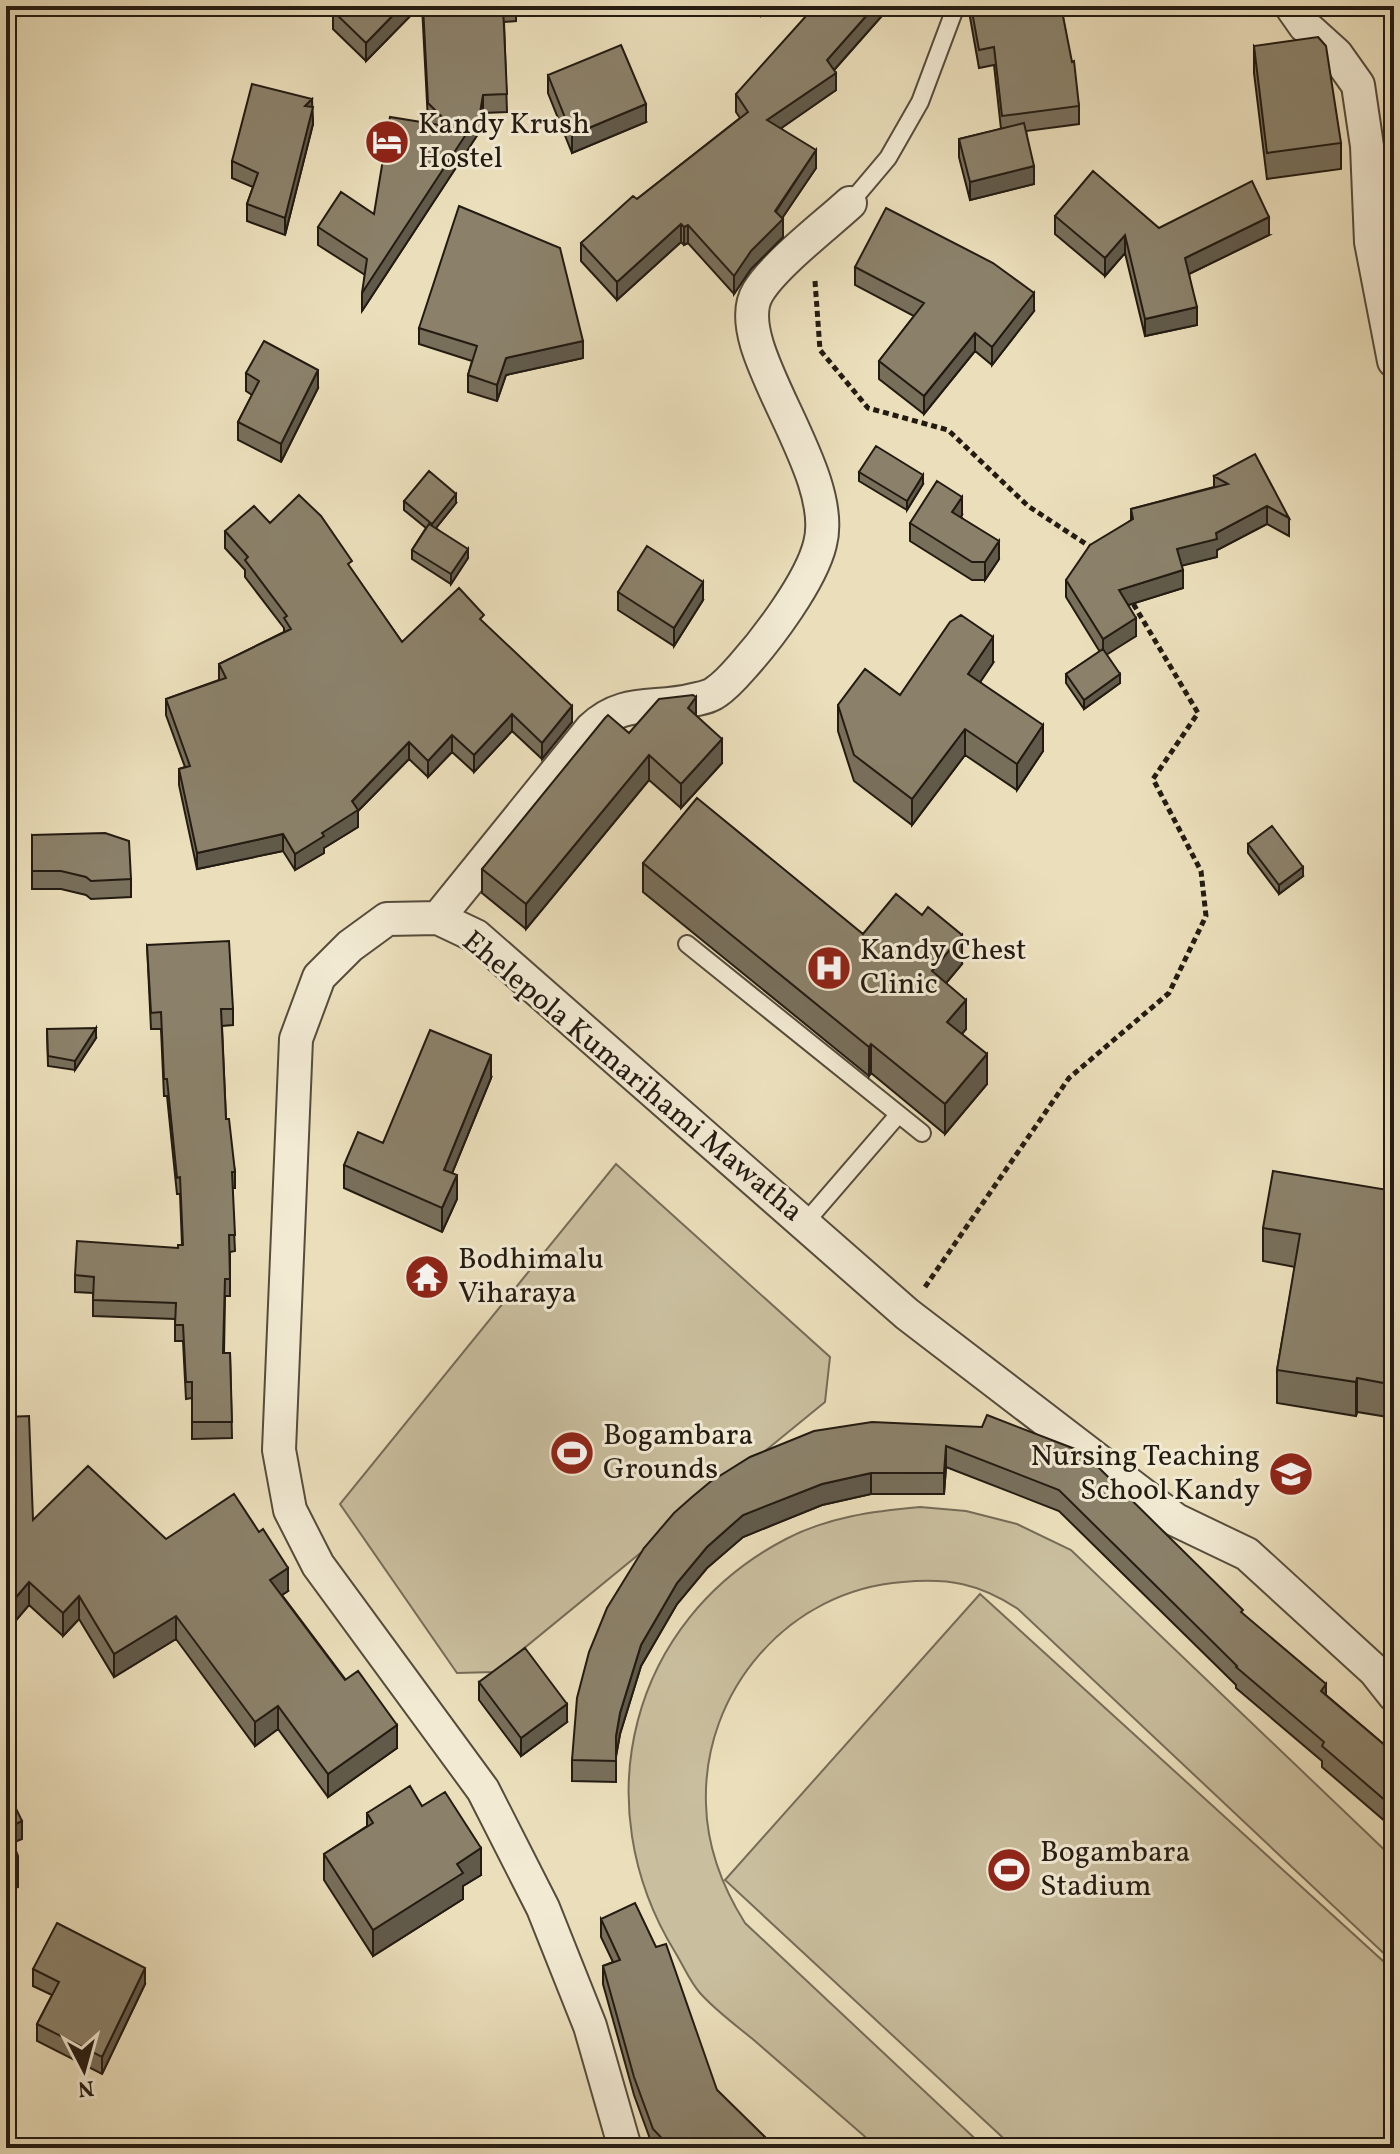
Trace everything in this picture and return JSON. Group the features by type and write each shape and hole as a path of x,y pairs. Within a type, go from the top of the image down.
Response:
{"street":[{"path":"1291,6 1305,26 1336,54 1358,85 1367,146 1371,242 1394,361"},
{"path":"438,918 604,716 623,708 678,704 714,694 743,666 806,582 821,542 820,501 808,460 755,343 750,313 757,292 774,273 850,203"},
{"name":"Ehelepola Kumarihami Mawatha","path":"625,2148 590,2026 543,1908 483,1790 318,1565 290,1510 279,1450 296,1039 319,977 350,946 387,919 438,918 476,936 907,1314 1176,1520 1247,1554 1375,1671 1394,1695"}],"lane":[{"path":"850,203 888,158 920,102 956,6"},
{"path":"687,944 922,1133"},
{"path":"804,1224 898,1115"}],"path":[{"path":"815,275 820,350 868,408 948,430 1028,506 1104,555"},
{"path":"907,1314 1069,1078 1169,993 1206,916 1201,871 1153,779 1198,713 1127,594"}],"shaded area":[{"name":"Bogambara Grounds","path":"616,1164 830,1357 825,1402 495,1672 457,1673 340,1504"},
{"path":"920,1507 966,1511 1017,1524 1071,1550 1394,1859 1394,1963 1018,1609 990,1593 963,1584 903,1582 862,1589 824,1604 790,1626 760,1654 737,1686 719,1723 709,1762 706,1804 709,1835 730,1896 745,1923 985,2148 878,2148 713,2006 690,1979 647,1895 632,1836 629,1778 638,1720 658,1666 690,1617 733,1574 786,1539 818,1525 852,1516"},
{"name":"Bogambara Stadium","path":"980,1594 1394,1971 1394,2128 1376,2148 1014,2148 725,1880"}],"building":[{"path":"337,6 402,6 366,43 333,11"},
{"path":"423,6 503,6 507,94 483,95 480,113 362,293 367,259 318,227 341,192 374,214 390,117 452,127 428,103"},
{"path":"815,6 875,6 827,60 836,73 767,120 816,150 775,211 783,219 751,251 734,276 688,225 684,227 681,224 617,282 581,243 633,196 637,199 748,112 736,94"},
{"path":"971,6 1061,6 1074,61 1079,106 1002,116 994,47 979,50"},
{"path":"1318,37 1326,46 1341,143 1267,153 1254,46"},
{"path":"621,45 646,104 572,135 548,75"},
{"path":"252,84 312,99 305,106 313,107 285,218 247,204 258,173 232,161"},
{"path":"1024,123 1034,166 970,182 959,139"},
{"path":"1093,171 1159,228 1252,181 1269,217 1185,258 1197,307 1145,319 1125,235 1105,258 1055,216"},
{"path":"459,206 560,248 583,341 506,358 497,385 468,375 477,346 419,328"},
{"path":"886,208 993,263 1034,293 992,347 975,333 924,396 879,361 924,303 855,267"},
{"path":"264,341 318,370 281,444 238,422 259,381 246,373"},
{"path":"876,446 923,475 907,501 859,472"},
{"path":"1255,454 1289,518 1267,506 1216,533 1217,539 1177,549 1183,570 1119,590 1136,618 1103,639 1066,580 1090,545 1133,519 1131,509 1228,484 1214,476"},
{"path":"429,471 456,494 432,524 404,501"},
{"path":"937,481 962,497 952,512 999,541 985,562 972,562 910,523"},
{"path":"299,495 321,516 352,561 348,564 402,642 459,588 484,615 480,619 572,706 542,743 512,714 474,755 452,735 428,761 409,742 352,801 358,810 295,854 283,834 197,853 179,769 190,766 166,699 226,678 219,664 291,629 284,618 287,616 245,560 248,557 225,531 254,506 270,523"},
{"path":"429,524 468,549 451,574 412,550"},
{"path":"647,546 703,582 674,628 618,592"},
{"path":"961,615 993,637 968,674 1043,725 1017,764 965,729 912,799 854,755 838,705 865,669 900,695 950,622"},
{"path":"1103,649 1120,674 1084,700 1066,674"},
{"path":"696,697 688,708 722,739 681,784 649,755 526,904 482,869 608,715 629,733 659,699"},
{"path":"697,798 863,934 896,894 922,915 928,907 962,935 932,971 966,1000 947,1022 987,1054 945,1104 871,1044 869,1047 643,863"},
{"path":"1272,826 1303,867 1279,885 1248,844"},
{"path":"105,833 129,841 131,879 91,881 61,871 32,871 32,835"},
{"path":"229,941 233,1009 221,1009 226,1119 229,1119 235,1172 232,1172 235,1235 229,1235 230,1279 225,1279 223,1353 230,1353 232,1422 192,1422 192,1382 186,1382 183,1325 175,1325 176,1303 93,1300 94,1277 75,1275 77,1241 178,1248 178,1245 183,1245 180,1177 177,1178 167,1079 164,1079 161,1012 151,1013 147,945"},
{"path":"96,1028 75,1061 48,1056 47,1029"},
{"path":"430,1030 491,1055 444,1170 457,1175 442,1208 344,1165 358,1132 383,1143"},
{"path":"1273,1171 1394,1191 1394,1385 1277,1370 1300,1234 1263,1228"},
{"path":"987,1415 1075,1449 1090,1459 1243,1610 1241,1612 1326,1684 1321,1691 1394,1753 1394,1808 1322,1746 1324,1742 1236,1667 1059,1490 946,1446 944,1473 871,1473 822,1484 743,1515 707,1547 677,1583 641,1645 620,1713 616,1761 572,1760 577,1698 589,1652 607,1608 644,1548 674,1513 710,1482 750,1457 814,1431 872,1422 982,1427"},
{"path":"29,1416 33,1520 88,1466 166,1539 234,1494 259,1532 263,1529 288,1568 270,1580 345,1680 358,1671 397,1725 328,1774 278,1706 255,1722 176,1616 114,1654 79,1596 63,1613 29,1582 6,1609 6,1417"},
{"path":"525,1648 567,1704 521,1738 479,1682"},
{"path":"410,1786 422,1806 445,1792 481,1848 457,1864 463,1873 373,1930 324,1854 373,1823 367,1813"},
{"path":"6,1793 22,1821 7,1828 18,1856 18,1869 6,1874"},
{"path":"635,1903 656,1947 666,1944 717,2090 776,2148 671,2148 653,2129 634,2077 603,1966 620,1960 601,1919"},
{"path":"57,1923 145,1968 102,2057 37,2024 59,1982 33,1969"}],"place":[{"name":"Kandy Krush Hostel","path":"387,142"},
{"name":"Kandy Chest Clinic","path":"829,968"},
{"name":"Bodhimalu Viharaya","path":"427,1277"},
{"name":"Bogambara Grounds","path":"572,1453"},
{"name":"Nursing Teaching School Kandy","path":"1291,1474"},
{"name":"Bogambara Stadium","path":"1009,1870"}]}
